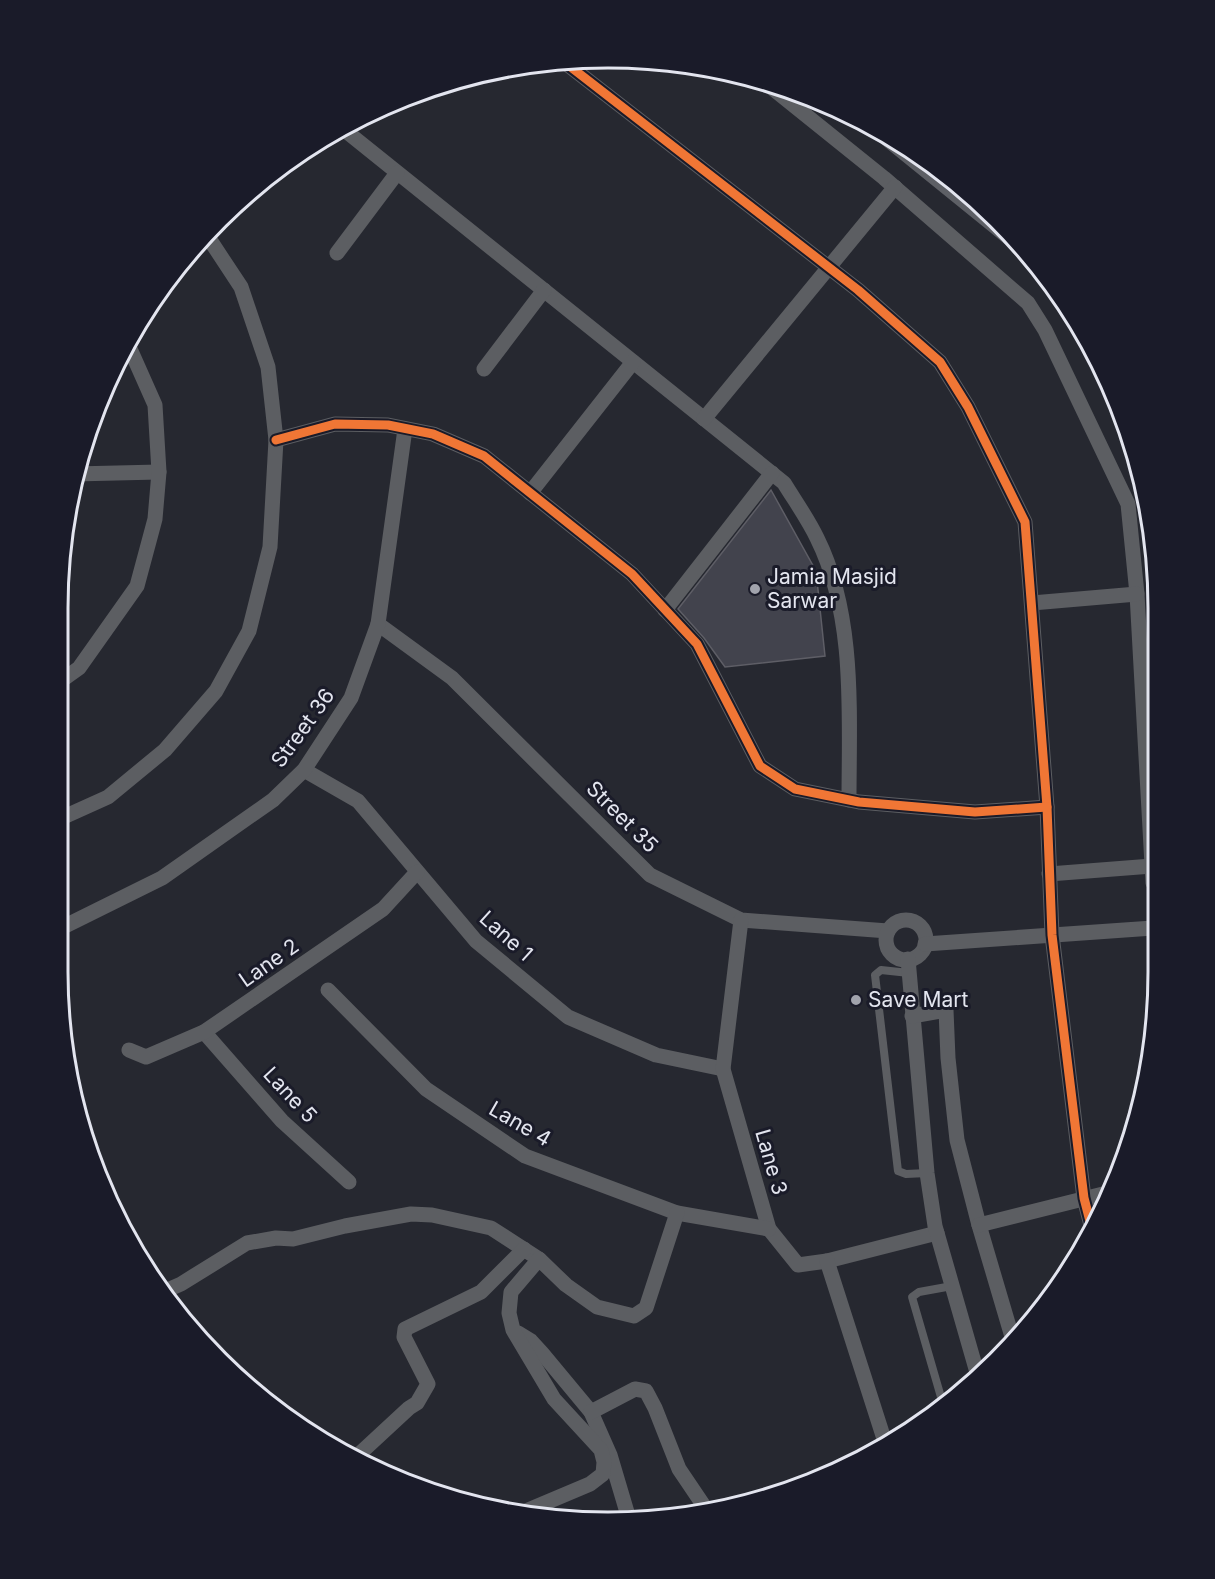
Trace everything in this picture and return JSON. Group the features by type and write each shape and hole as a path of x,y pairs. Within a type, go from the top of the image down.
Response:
{"street":[{"path":"572,69 858,290 940,362 968,407 1025,522 1047,807 1053,935 1084,1198 1089,1216"},
{"path":"783,97 895,187 1028,303 1045,330 1128,504 1137,594 1148,793"},
{"path":"349,134 784,483 818,539 843,619 848,698 849,800"},
{"path":"337,254 397,173"},
{"path":"704,419 895,187"},
{"path":"68,815 108,797 165,750 216,691 249,631 270,547 276,440 268,367 241,287 211,242"},
{"path":"484,369 544,290"},
{"path":"68,676 79,668 137,586 154,519 159,472 155,405 132,352"},
{"path":"531,493 633,362"},
{"path":"276,440 335,424 388,425 433,434 484,456 632,574 697,644 760,766 795,789 849,800 975,812 1047,807"},
{"name":"Street 36","path":"68,925 162,878 273,800 304,770 351,698 378,624 405,429"},
{"path":"85,474 159,472"},
{"path":"665,610 772,473"},
{"path":"1032,603 1137,594"},
{"name":"Street 35","path":"378,624 452,678 650,875 741,920 888,931"},
{"name":"Lane 1","path":"304,770 358,801 476,941 568,1017 656,1055 723,1069"},
{"path":"1049,874 1148,866"},
{"name":"Lane 2","path":"129,1050 138,1056 146,1057 204,1032 383,909 417,872"},
{"name":"Lane 3","path":"741,920 723,1069 769,1229 798,1264 827,1261 937,1233"},
{"path":"908,966 919,955 925,944 923,931 914,922 902,920 888,931 886,943 890,952 908,966 927,1173 937,1233 975,1366"},
{"path":"925,944 1148,928"},
{"name":"Lane 4","path":"328,990 426,1089 525,1156 677,1213 769,1229"},
{"path":"912,1016 946,1010 948,1058 957,1140 979,1226 1010,1331"},
{"name":"Lane 5","path":"204,1032 282,1121 349,1182"},
{"path":"979,1226 1098,1196"},
{"path":"171,1288 247,1244 276,1239 293,1239 345,1226 411,1214 432,1215 491,1228 539,1259 566,1285 597,1307 634,1316 646,1308 677,1213"},
{"path":"361,1452 417,1403 428,1384 404,1337 405,1329 482,1292 524,1249"},
{"path":"536,1507 590,1484 603,1474 604,1462 600,1450 554,1399 513,1330 509,1313 511,1292 539,1259"},
{"path":"827,1261 883,1436"},
{"path":"513,1330 531,1341 591,1412 610,1455 627,1511"},
{"path":"591,1412 635,1389 646,1391 656,1408 679,1469 702,1503"}],"lane":[{"path":"908,966 881,970 875,975 898,1171 906,1174 927,1173"},
{"path":"941,1396 912,1297 919,1292 952,1286"}],"building":[{"name":"Jamia Masjid Sarwar","path":"771,490 816,571 825,656 725,667 704,638 678,609"}],"cycle path":[{"path":"573,69 858,290 940,362 968,407 1025,522 1047,807 1052,935 1084,1198 1089,1216"},
{"path":"276,440 335,424 388,425 433,434 484,456 632,574 697,644 760,766 795,789 859,802 975,812 1047,807"}],"place":[{"name":"Jamia Masjid Sarwar","path":"755,589"},
{"name":"Save Mart","path":"856,1000"}]}
